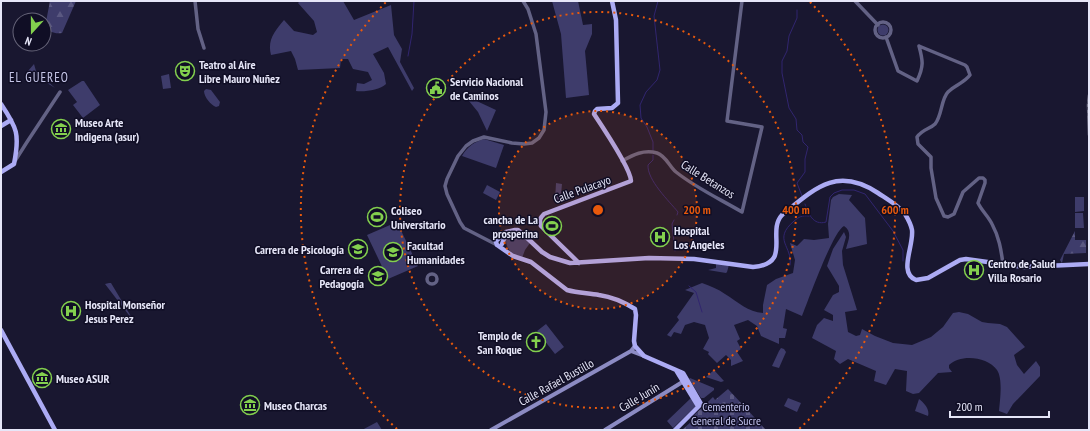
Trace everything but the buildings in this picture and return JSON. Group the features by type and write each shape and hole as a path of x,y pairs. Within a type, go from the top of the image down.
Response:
{"main road":[{"path":"612,1 616,20 618,103 612,108 597,108 594,111 594,114 622,162"},
{"path":"1,104 17,132 14,164 1,172"},
{"path":"1,126 11,120"},
{"name":"Calle Pulacayo","path":"579,263 541,226 539,221 540,217 631,181 631,178 622,162"},
{"path":"644,356 635,346 634,342 635,310 627,304 613,298 567,290 531,262 509,253 499,242 506,232 510,230 518,230 550,257 563,262 579,263 614,259 649,258 694,259 753,267 765,265 777,251 776,224 782,215 822,185 835,181 846,180 856,182 875,191 904,213 910,222 912,230 912,240 907,270 909,275 916,280 928,278 960,260 966,259 1024,267 1089,264"},
{"path":"1,330 54,430"},
{"path":"635,346 631,351 683,373 700,405"},
{"name":"Calle Rafael Bustillo","path":"490,430 631,351"},
{"path":"676,370 700,405"},
{"name":"Calle Junín","path":"605,430 684,381"},
{"path":"675,430 700,405"}],"street":[{"path":"195,1 198,29 204,48"},
{"path":"499,242 472,233 464,228 447,194 445,186 458,156 466,146 473,141 484,137 512,143 532,143 539,138 544,130 546,112 536,34 524,1"},
{"name":"Calle Betanzos","path":"622,162 644,152 662,155 675,172 742,212 762,127 727,121 742,1"},
{"path":"855,1 878,25"},
{"path":"885,23 889,26 891,32 886,37 881,38 877,35 876,30 878,25 885,23"},
{"path":"886,37 898,71 916,81 922,71 923,64 919,46 967,67 970,75 966,80 948,92 944,97 942,108 935,124 922,131 917,137 917,140 918,144 931,156 931,168 936,198 944,216 948,217 954,214 963,192 979,178 983,178 985,180 978,202 982,211 991,223 1000,244 1003,264"},
{"path":"14,164 26,142 60,92"}],"green space":[{"path":"50,1 76,1 62,33 52,32 52,12 48,12"},
{"path":"300,1 343,1 354,20 391,5 394,35 402,49 400,62 414,88 412,91 388,47 373,54 384,73 386,84 376,89 364,91 356,91 357,83 364,84 372,80 368,72 353,69 348,59 341,59 340,68 298,70 291,51 271,55 271,40 284,20 294,31 313,35 317,32 314,21 298,3"},
{"path":"552,1 578,1 583,25 592,24 592,34 585,51 589,95 566,98 561,34"},
{"path":"881,25 885,25 887,26 887,34 881,35 878,32 878,28"},
{"path":"34,64 36,71 55,88 28,71"},
{"path":"169,74 171,88 163,89 161,76"},
{"path":"84,81 100,105 83,118 73,105 77,102 68,90"},
{"path":"206,89 211,90 220,102 219,106 216,107 208,100 204,93"},
{"path":"468,97 496,110 487,131 478,112 469,101"},
{"path":"484,139 504,145 496,168 462,156 471,145"},
{"path":"556,183 562,184 559,200 555,200"},
{"path":"487,185 500,192 496,200 483,193"},
{"path":"839,194 852,195 849,200 865,218 867,244 846,249 849,237 847,228 844,226 839,231 827,253 802,316 786,309 783,328 787,329 785,338 779,338 779,344 761,336 757,326 748,320 734,325 740,339 737,341 741,349 737,352 743,361 731,366 731,360 726,355 717,363 708,354 709,352 703,349 709,338 705,325 694,322 685,325 681,334 674,332 671,337 667,335 679,320 677,317 694,293 685,290 702,283 720,291 748,309 763,313 767,285 776,279 793,273 795,260 790,243 797,246 804,239 814,240 829,238 828,224 831,200"},
{"path":"1075,197 1084,197 1084,211 1075,212"},
{"path":"1075,213 1083,213 1084,228 1075,228"},
{"name":"cancha de La prosperina","path":"550,218 560,227 554,234 544,225"},
{"path":"397,222 418,266 388,279 367,235"},
{"path":"1075,231 1075,240 1086,240 1086,253 1064,254 1062,263 1060,260"},
{"path":"512,232 520,235 530,243 522,258 511,252 507,246 506,238 508,233"},
{"path":"844,232 846,237 842,251 843,265 857,310 845,312 848,332 856,336 860,335 862,329 893,343 912,345 931,337 943,327 953,313 959,312 968,314 982,322 1000,324 1007,327 1025,347 1014,355 1017,365 1024,374 1036,361 1040,367 1040,376 1013,404 1007,414 999,411 1001,390 999,374 993,365 980,359 966,358 954,361 949,365 952,372 938,373 919,393 913,394 906,391 907,371 895,369 886,385 874,381 876,371 848,359 840,364 834,359 836,351 812,338 817,325 824,318 833,321 833,315 824,310 833,295 839,292 839,286 827,266 833,249"},
{"path":"716,263 729,265 727,272 708,270 716,268"},
{"path":"111,283 135,323 105,284"},
{"path":"546,324 564,347 555,354 537,331"},
{"path":"781,348 786,352 779,368 772,366 779,351"},
{"path":"714,370 724,381 721,382 706,377"},
{"path":"690,378 714,388 714,390 704,398 701,398 689,379"},
{"name":"Cementerio General de Sucre","path":"728,389 766,430 682,430 692,421 690,419 713,397 715,400"},
{"path":"691,398 696,406 673,428 667,421"},
{"path":"788,398 801,403 797,412 784,406"},
{"path":"919,399 925,404 928,416 915,411"},
{"path":"377,422 382,430 362,430"}],"waterway":[{"path":"408,56 412,34 414,1"},
{"path":"653,150 653,142 647,127 641,118 640,105 646,92 657,80 660,70 654,16 658,1"},
{"path":"797,10 797,18 789,36 787,51 782,61 782,73 789,108 796,119 797,130 802,135 803,142 808,147 805,159 805,172 797,183 802,196"},
{"path":"653,155 653,160 648,165 651,177 659,190 678,212 677,215"},
{"path":"805,204 812,218 821,223 826,222 830,197 834,193 842,190 854,190 865,194 893,231 903,250 903,261"},
{"path":"790,265 789,253 784,238 785,233 797,218 809,216"},
{"path":"674,220 672,224 675,251"},
{"path":"689,286 696,292 702,312"}],"railway":[{"path":"1089,95 1089,135"}],"place":[{"name":"Teatro al Aire Libre Mauro Nuñez","path":"185,71"},
{"name":"Servicio Nacional de Caminos","path":"436,88"},
{"name":"Museo Arte Indigena (asur)","path":"61,129"},
{"name":"Coliseo Universitario","path":"377,217"},
{"name":"cancha de La prosperina","path":"552,226"},
{"name":"Hospital Los Angeles","path":"660,237"},
{"name":"Carrera de Psicología","path":"358,249"},
{"name":"Facultad Humanidades","path":"393,252"},
{"name":"Centro de Salud Villa Rosario","path":"974,270"},
{"name":"Carrera de Pedagogía","path":"378,276"},
{"name":"Hospital Monseñor Jesus Perez","path":"71,311"},
{"name":"Templo de San Roque","path":"536,342"},
{"name":"Museo ASUR","path":"42,378"},
{"name":"Museo Charcas","path":"250,405"}],"district":[{"name":"EL GUEREO","path":"39,77"}]}
